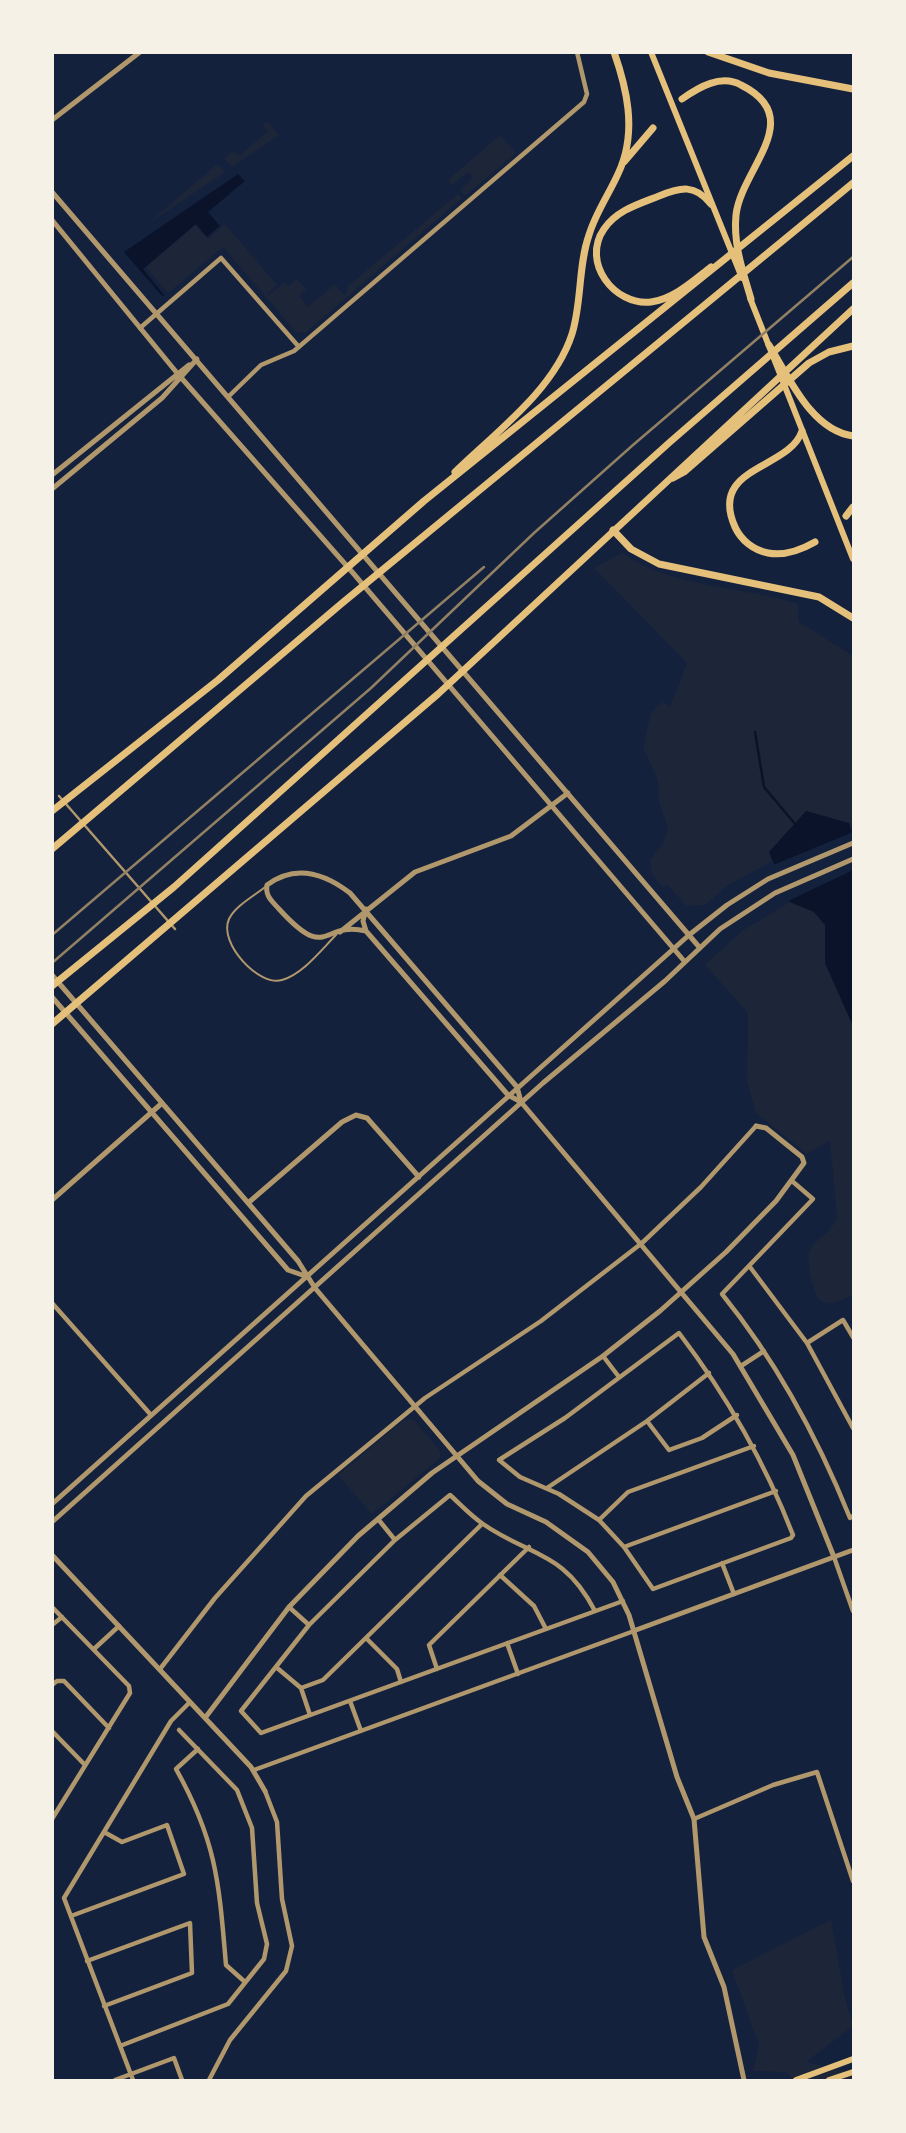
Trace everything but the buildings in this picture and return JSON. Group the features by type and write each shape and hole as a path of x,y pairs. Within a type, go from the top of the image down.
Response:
{"highway":[{"path":"614,52 626,90 629,115 622,165"},
{"path":"708,52 769,73 853,89"},
{"path":"682,99 705,85 720,81 736,82 752,90 769,114 771,126 766,146 746,183 736,217 738,257 751,299"},
{"path":"424,501 520,409 561,359 571,336 580,302 588,236 622,165 653,128"},
{"path":"52,811 218,680 424,501 853,156"},
{"path":"52,849 341,604 853,183"},
{"path":"711,204 692,188 678,188 629,208 613,219 602,232 597,248 597,259 607,284 633,301 652,302 672,295 783,209 813,190"},
{"path":"52,986 174,887 670,442 853,283"},
{"path":"52,1024 465,670 853,309"},
{"path":"769,345 817,416 833,429 853,436"},
{"path":"669,481 684,472 809,363 829,352 853,346"},
{"path":"802,430 798,443 789,452 748,473 732,494 732,520 743,539 762,551 787,553 816,542"},
{"path":"846,516 853,507"},
{"path":"613,530 631,550 659,564 819,597 853,618"}],"main road":[{"path":"651,52 853,559"},
{"path":"796,2081 853,2059"},
{"path":"830,2081 853,2072"}],"street":[{"path":"52,120 140,52"},
{"path":"228,397 261,365 299,346 584,102 587,94 577,52"},
{"path":"52,192 458,661 700,948"},
{"path":"52,220 179,375 353,573 685,962"},
{"path":"140,328 221,258 299,346"},
{"path":"52,475 197,359"},
{"path":"52,489 162,398 179,375"},
{"path":"337,934 415,873 511,836 568,793"},
{"path":"59,796 175,929"},
{"path":"52,1504 689,935 768,879 853,844"},
{"path":"52,1522 521,1102 720,929 775,893 853,859"},
{"path":"366,931 349,930 315,938 298,931 268,897 267,885 287,874 316,874 338,884 366,909 517,1087 521,1102"},
{"path":"366,909 363,921 366,931 508,1096 521,1102 683,1291 741,1366 793,1455 853,1611"},
{"path":"52,975 298,1261 305,1276 455,1456 498,1499 572,1538 605,1570 636,1630 677,1777 694,1819 704,1937 724,1987 744,2081"},
{"path":"52,997 288,1270 305,1276"},
{"path":"52,1200 161,1104"},
{"path":"248,1203 342,1122 356,1115 367,1118 419,1177"},
{"path":"160,1670 215,1598 306,1496 414,1408 541,1321 642,1243 701,1186 756,1126 766,1128 802,1157 804,1167 792,1181 726,1252 683,1291 603,1356 455,1456 377,1519 289,1607 205,1718"},
{"path":"792,1181 813,1199 722,1294 764,1350 805,1417 849,1518 853,1516"},
{"path":"750,1267 807,1343 853,1428"},
{"path":"52,1303 150,1415"},
{"path":"807,1343 843,1320 853,1337"},
{"path":"679,1333 737,1415 754,1446 776,1491 793,1535 791,1538 653,1589 624,1547 599,1520 547,1489 520,1477 499,1460 565,1418 619,1377 679,1333"},
{"path":"741,1366 764,1350"},
{"path":"603,1356 619,1377"},
{"path":"547,1489 648,1421 709,1373"},
{"path":"648,1421 669,1450 702,1438 737,1415"},
{"path":"599,1520 628,1492 754,1446"},
{"path":"624,1547 776,1491"},
{"path":"595,1611 585,1591 569,1573 529,1547 482,1524 450,1495 395,1540 309,1625 241,1712 261,1733 623,1601"},
{"path":"377,1519 395,1540"},
{"path":"301,1688 323,1680 482,1524"},
{"path":"437,1669 429,1645 529,1547"},
{"path":"254,1770 853,1550"},
{"path":"52,1555 254,1770 277,1822 282,1899 292,1946 286,1971 230,2040 209,2081"},
{"path":"722,1563 734,1594"},
{"path":"500,1575 534,1606 546,1629"},
{"path":"52,1606 129,1686 130,1693 52,1819"},
{"path":"289,1607 309,1625"},
{"path":"52,1625 62,1617"},
{"path":"94,1649 119,1625"},
{"path":"366,1638 397,1669 401,1682"},
{"path":"507,1643 518,1674"},
{"path":"275,1667 301,1688 310,1715"},
{"path":"52,1685 64,1681 109,1728"},
{"path":"350,1701 361,1731"},
{"path":"132,2078 64,1898 171,1721 190,1702"},
{"path":"120,2046 228,2004 264,1959 267,1944 257,1903 252,1828 237,1790 179,1730"},
{"path":"54,1735 85,1765"},
{"path":"198,1749 176,1769 199,1811 212,1848 218,1877 226,1965 245,1982"},
{"path":"694,1819 773,1785 817,1772 853,1881"},
{"path":"71,1916 184,1874 167,1825 122,1842 104,1832"},
{"path":"88,1961 190,1923 192,1973 104,2006"},
{"path":"115,2081 132,2078 174,2059 182,2081"}],"lane":[{"path":"267,885 234,912 227,929 232,945 262,976 279,981 290,977 337,934"}],"shaded area":[{"path":"267,121 279,135 232,167 224,158 233,151 239,156 268,131 263,125"},
{"path":"500,135 516,153 465,196 460,190 473,178 468,172 452,185 448,180"},
{"path":"217,164 225,172 151,222 151,221"},
{"path":"238,174 245,181 208,212 220,226 207,237 196,224 143,269 165,296 161,295 124,252"},
{"path":"458,194 462,198 305,333 296,332 223,247 168,293 146,267 195,225 208,239 225,224 277,285 268,296 285,282 288,286 297,279 306,289 299,296 308,307 335,284 345,296 348,286"},
{"path":"622,553 642,565 685,580 798,604 798,621 853,656 853,830 849,823 769,852 772,861 727,886 705,905 686,906 668,885 662,887 652,874 650,860 663,844 668,828 659,802 658,780 643,748 651,712 663,702 670,707 687,663 594,568"},
{"path":"806,811 849,823 853,837 853,1026 825,963 825,925 814,912 790,902 769,852"},
{"path":"790,902 814,912 825,925 825,963 853,1026 853,1296 830,1303 817,1297 808,1261 812,1247 831,1228 837,1216 830,1140 807,1154 756,1113 747,1081 748,1013 705,965 742,931"},
{"path":"405,1419 414,1420 440,1451 440,1458 372,1514 338,1475"},
{"path":"831,1920 845,1998 853,2026 806,2062 853,2073 853,2080 793,2080 787,2072 753,2071 759,2045 732,1970"}],"pier":[{"path":"853,832 853,870 786,902 771,866"}],"waterway":[{"path":"755,732 764,787 796,825"}],"railway":[{"path":"52,963 371,688 534,533 853,257"},
{"path":"52,935 484,567"}]}
